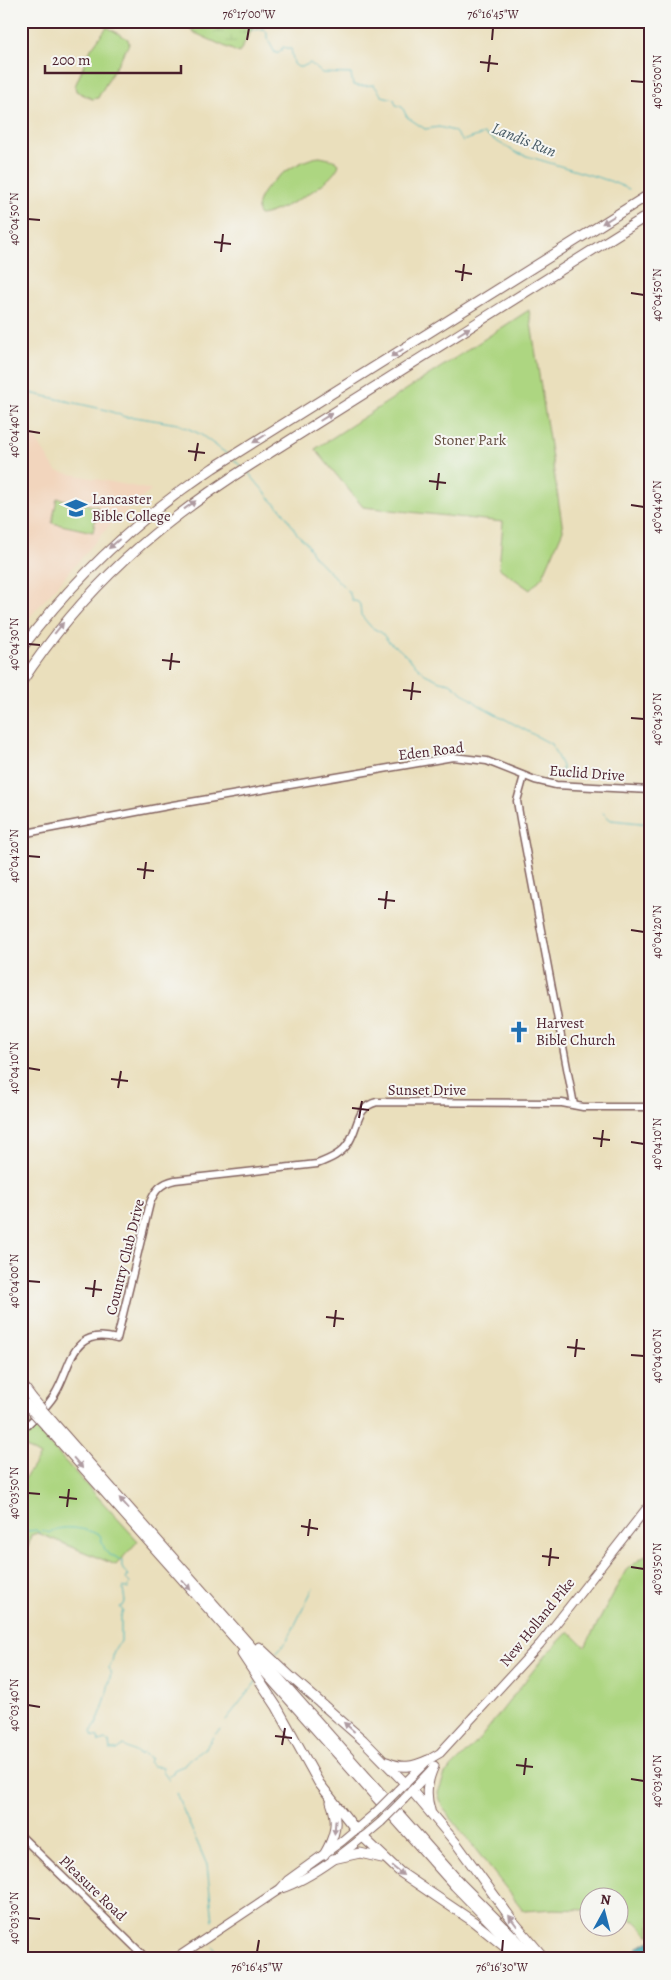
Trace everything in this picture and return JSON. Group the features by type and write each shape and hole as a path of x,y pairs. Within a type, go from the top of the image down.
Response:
{"highway":[{"path":"21,649 58,602 93,564 168,499 213,468 650,194"},
{"path":"21,683 45,646 94,588 130,554 190,504 650,214"},
{"path":"21,1383 26,1400"},
{"path":"21,1387 26,1400 171,1555 265,1668 455,1886 526,1959"},
{"path":"49,1424 217,1620 265,1668 460,1883 536,1959"},
{"path":"265,1668 364,1740 405,1783"},
{"path":"265,1668 281,1713 334,1809 336,1824 332,1841 324,1855"},
{"path":"384,1761 408,1767 431,1763 427,1790 431,1813"},
{"path":"412,1791 470,1862 513,1921 545,1959"},
{"path":"328,1798 356,1830"},
{"path":"363,1837 385,1859 414,1883 474,1922 519,1959"},
{"path":"333,1859 360,1853 373,1854 385,1859"}],"main road":[{"name":"New Holland Pike","path":"175,1959 280,1890 292,1885 333,1859 381,1822 412,1791 431,1763 540,1644 650,1504"},
{"name":"New Holland Pike","path":"280,1890 288,1880 356,1830 405,1783 431,1763"},
{"path":"405,1783 412,1791"},
{"path":"356,1830 363,1837"}],"street":[{"name":"Eden Road","path":"21,834 173,805 447,758 487,761 524,776"},
{"name":"Euclid Drive","path":"524,776 543,783 566,786 650,790"},
{"path":"524,776 517,801 574,1105 650,1108"},
{"name":"Sunset Drive","path":"311,1164 327,1160 343,1150 350,1141 362,1110 374,1103 542,1103 574,1105"},
{"name":"Country Club Drive","path":"21,1431 48,1404 56,1392 71,1356 77,1348 94,1338 117,1340 150,1203 160,1186 174,1180 311,1164"},
{"name":"Pleasure Road","path":"21,1836 147,1959"}],"shaded area":[{"name":"Lancaster Bible College","path":"21,415 56,471 152,490 110,525 21,627"}],"green space":[{"path":"182,21 254,21 254,25 239,53 195,33"},
{"path":"107,27 128,39 129,44 98,98 92,99 76,91 75,86 91,49"},
{"path":"320,157 334,160 339,164 328,180 291,204 267,214 259,215 258,206 261,196 268,186 289,169 300,163"},
{"name":"Stoner Park","path":"529,310 563,530 543,576 530,590 499,568 503,522 363,507 315,449"},
{"path":"57,498 98,507 93,532 52,523"},
{"path":"31,1424 138,1541 116,1565 38,1533 31,1535 25,1560 21,1560 21,1484 40,1456 21,1445 21,1435"},
{"path":"650,1552 650,1936 635,1921 628,1919 628,1888 578,1888 578,1910 524,1911 443,1808 438,1793 445,1774 478,1741 543,1658 569,1631 585,1647 626,1570"}],"water":[{"path":"650,1941 650,1959 630,1959 638,1947"}],"waterway":[{"name":"Landis Run","path":"241,21 251,30 264,29 275,53 279,53 283,47 291,49 294,64 298,67 310,63 322,73 351,74 353,85 374,85 382,96 394,99 396,105 402,107 407,117 425,129 439,127 454,131 462,141 484,134 517,153 610,181 629,189"},
{"path":"21,391 107,410 125,417 178,424 200,434 227,454"},
{"path":"234,460 242,467"},
{"path":"247,471 282,510 298,535 306,542 313,555 349,592 352,600 358,602 361,615 371,627 382,633 388,641 425,674 440,681 450,683 479,705 551,744 562,766 562,774 565,778"},
{"path":"603,813 611,820 650,824"},
{"path":"21,1532 36,1530 40,1533 43,1530 49,1533 54,1530 67,1528 89,1531 100,1536 109,1555 122,1561 123,1569 129,1575 126,1579 130,1583 128,1589 123,1588 125,1602 120,1607 123,1611 121,1616 121,1641 115,1650 109,1668 111,1672 104,1704 91,1732 93,1736 98,1737 99,1742 105,1740 109,1742 110,1750 117,1750 124,1745 141,1755 143,1753 151,1759 148,1761 151,1765 163,1767 163,1772 169,1780"},
{"path":"273,1656 287,1641 313,1588"},
{"path":"226,1720 256,1682"},
{"path":"215,1734 220,1730"},
{"path":"169,1776 172,1775 174,1770 183,1766 206,1747 213,1737"},
{"path":"176,1793 207,1865 213,1921"},
{"path":"214,1947 218,1959"}],"place":[{"name":"Lancaster Bible College","path":"76,508"},
{"name":"Harvest Bible Church","path":"519,1032"}]}
